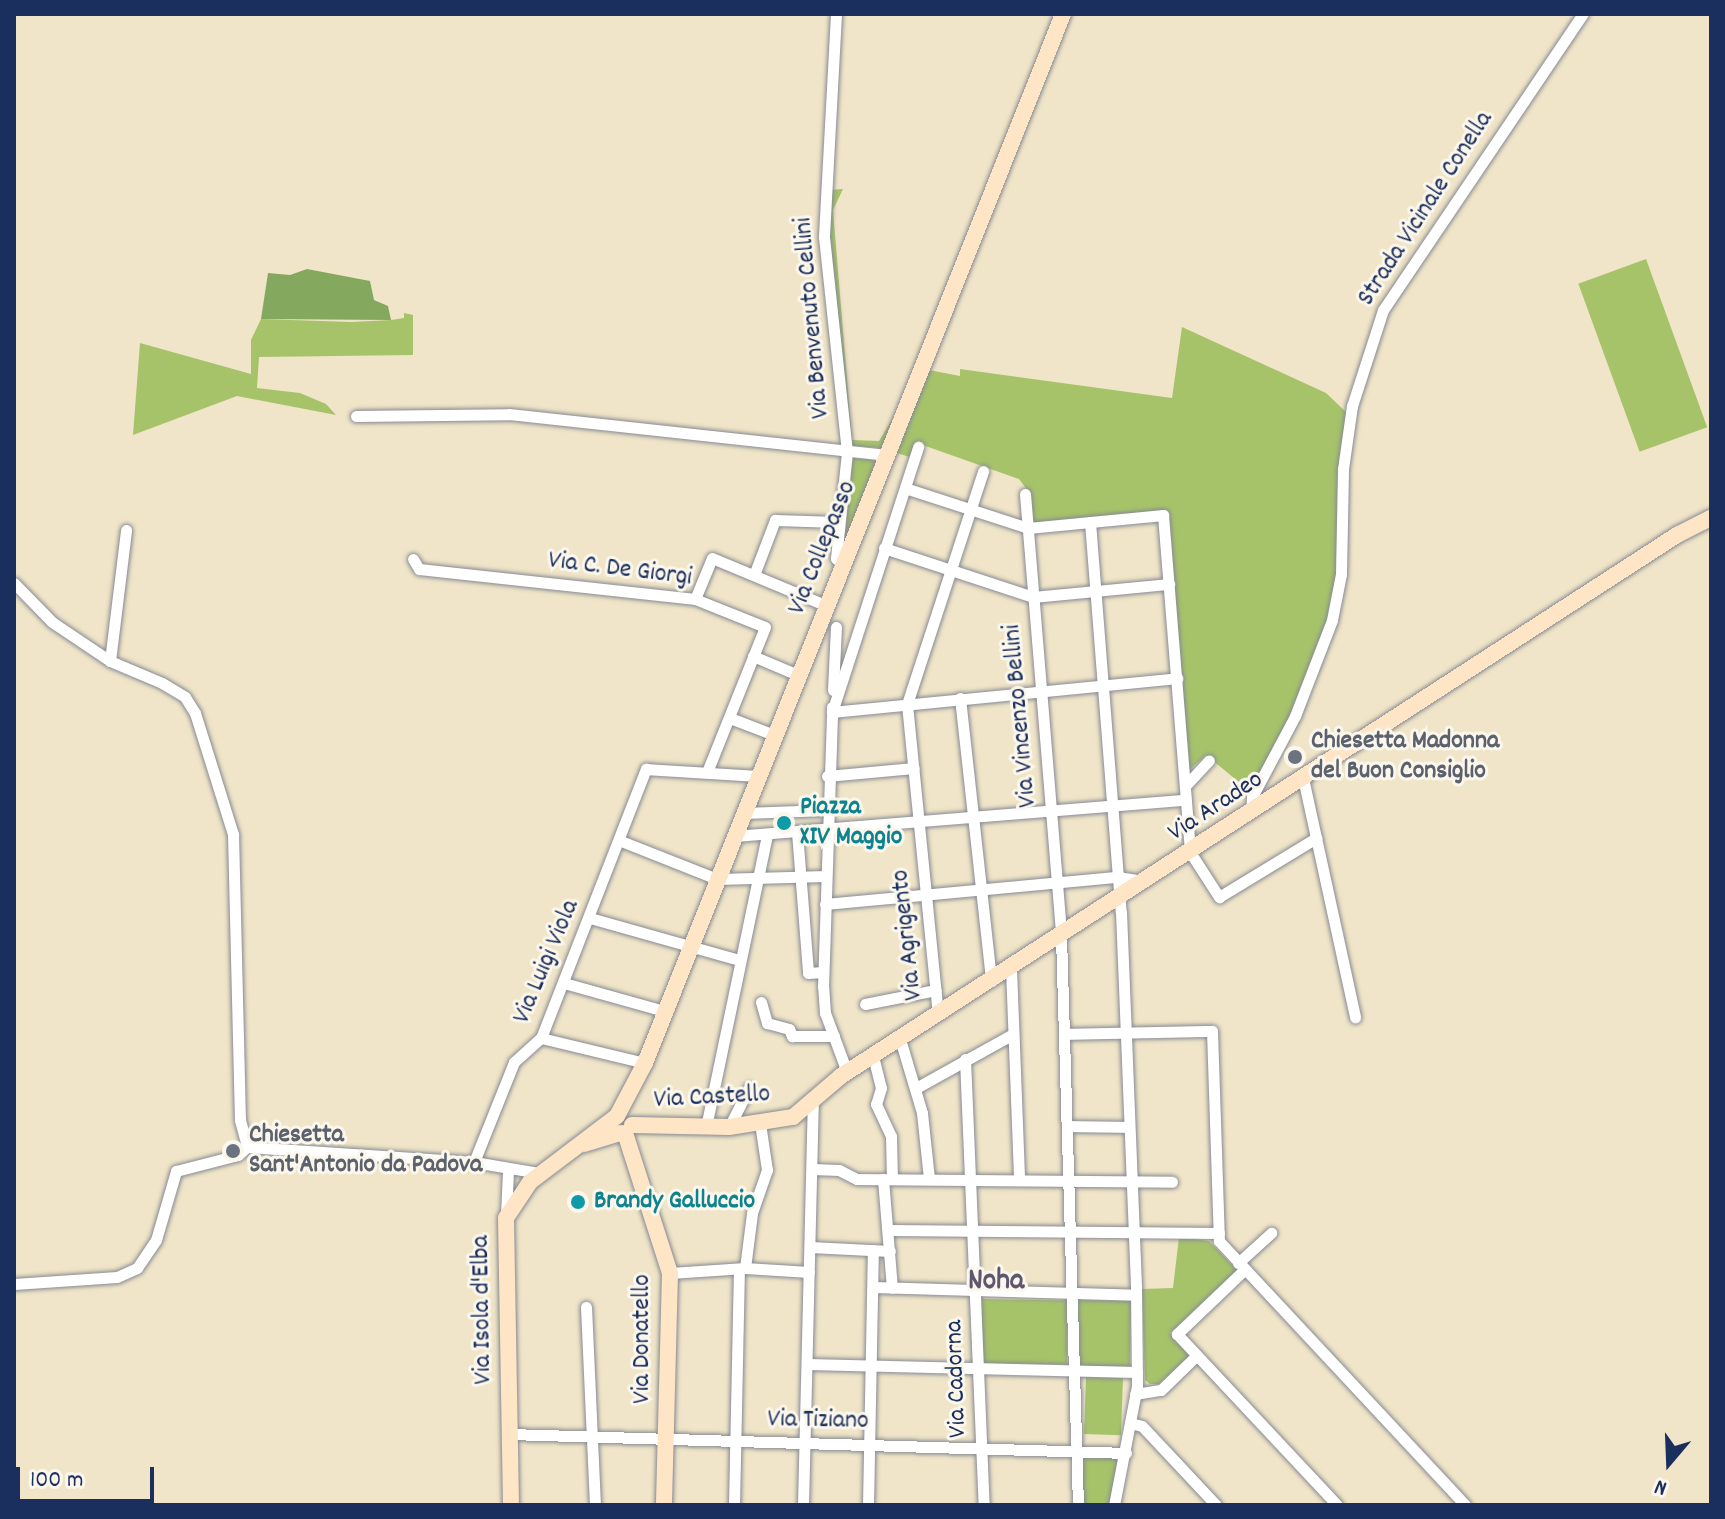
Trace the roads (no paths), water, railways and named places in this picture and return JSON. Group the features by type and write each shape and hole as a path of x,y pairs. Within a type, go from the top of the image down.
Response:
{"street":[{"name":"Via Benvenuto Cellini","path":"836,14 824,237 847,452 836,558 843,566"},
{"name":"Via Collepasso","path":"625,1121 664,1011 1063,14"},
{"name":"Strada Vicinale Conella","path":"1251,812 1252,797 1295,716 1332,620 1341,574 1343,469 1352,406 1383,310 1583,14"},
{"path":"356,416 509,414 887,455"},
{"path":"832,712 918,447"},
{"name":"Via Agrigento","path":"938,1015 907,704 983,471"},
{"path":"905,488 1028,528 1163,515 1190,852 1219,897 1316,838"},
{"name":"Via Vincenzo Bellini","path":"1025,494 1061,936 1078,1505"},
{"name":"Via Aradeo","path":"793,1117 813,1096 847,1072 1711,518"},
{"path":"754,575 775,520 838,522"},
{"path":"1090,522 1118,877 1136,1295 1135,1394 1114,1505"},
{"path":"110,661 126,530"},
{"path":"884,548 1033,597 1169,584"},
{"path":"695,599 712,558 754,575 822,613 836,627 855,635"},
{"name":"Via C. De Giorgi","path":"413,559 419,569 695,599 765,627 707,772"},
{"path":"14,583 52,622 110,661 185,697 227,805 233,834 240,983 240,1120 247,1147"},
{"path":"836,627 827,776 823,972 825,1013 847,1072"},
{"path":"753,656 798,675"},
{"path":"832,712 1177,678"},
{"path":"960,698 991,981"},
{"path":"730,718 774,735"},
{"path":"1185,786 1209,760"},
{"path":"827,776 914,768"},
{"name":"Via Luigi Viola","path":"474,1162 514,1062 541,1038 621,841 646,769 707,772"},
{"path":"707,772 757,776"},
{"path":"1303,778 1355,1017"},
{"path":"734,836 1051,808 1186,800"},
{"path":"743,813 827,810"},
{"path":"797,832 808,973 823,972"},
{"path":"706,1127 767,834"},
{"path":"621,841 717,879 826,876"},
{"path":"825,904 1118,877 1144,882"},
{"path":"590,918 739,960"},
{"path":"1011,968 1019,1179"},
{"path":"564,983 664,1011"},
{"path":"865,1004 936,990"},
{"path":"761,1002 767,1023 789,1029 792,1036 834,1036"},
{"path":"1065,1034 1212,1031 1219,1241 1465,1505"},
{"path":"916,1088 1013,1034"},
{"path":"541,1038 645,1063"},
{"path":"900,1039 916,1088 929,1178"},
{"path":"873,1056 881,1088 876,1104 891,1136 888,1179 892,1288"},
{"name":"Via Cadorna","path":"965,1059 984,1505"},
{"path":"729,1127 749,1088"},
{"path":"803,1505 813,1096"},
{"name":"Via Castello","path":"625,1121 729,1127 793,1117"},
{"name":"Via Isola d'Elba","path":"511,1505 506,1218 541,1173 579,1146 625,1121"},
{"name":"Via Donatello","path":"625,1121 670,1273 664,1505"},
{"path":"734,1505 742,1268 752,1213 767,1170 760,1123"},
{"path":"1068,1126 1129,1127"},
{"path":"14,1284 117,1277 137,1268 156,1240 176,1171 238,1155 247,1147 474,1162 508,1171 541,1173"},
{"path":"812,1169 839,1170 857,1179 1172,1182"},
{"path":"506,1218 508,1171"},
{"path":"889,1230 1219,1233"},
{"path":"1271,1233 1177,1334 1337,1505"},
{"path":"810,1247 890,1251"},
{"path":"868,1505 873,1250"},
{"path":"670,1273 742,1268 809,1272"},
{"path":"873,1287 976,1293 1136,1295"},
{"path":"586,1307 595,1505"},
{"path":"1135,1394 1161,1390 1196,1356"},
{"path":"807,1364 1137,1372"},
{"path":"1130,1423 1142,1426 1216,1505"},
{"name":"Via Tiziano","path":"509,1434 870,1444 982,1452 1126,1453"}],"place":[{"name":"Chiesetta Madonna del Buon Consiglio","path":"1295,757"},
{"name":"Piazza XIV Maggio","path":"784,823"},
{"name":"Chiesetta Sant'Antonio da Padova","path":"233,1151"},
{"name":"Brandy Galluccio","path":"578,1202"}],"district":[{"name":"Noha","path":"996,1283"}]}
